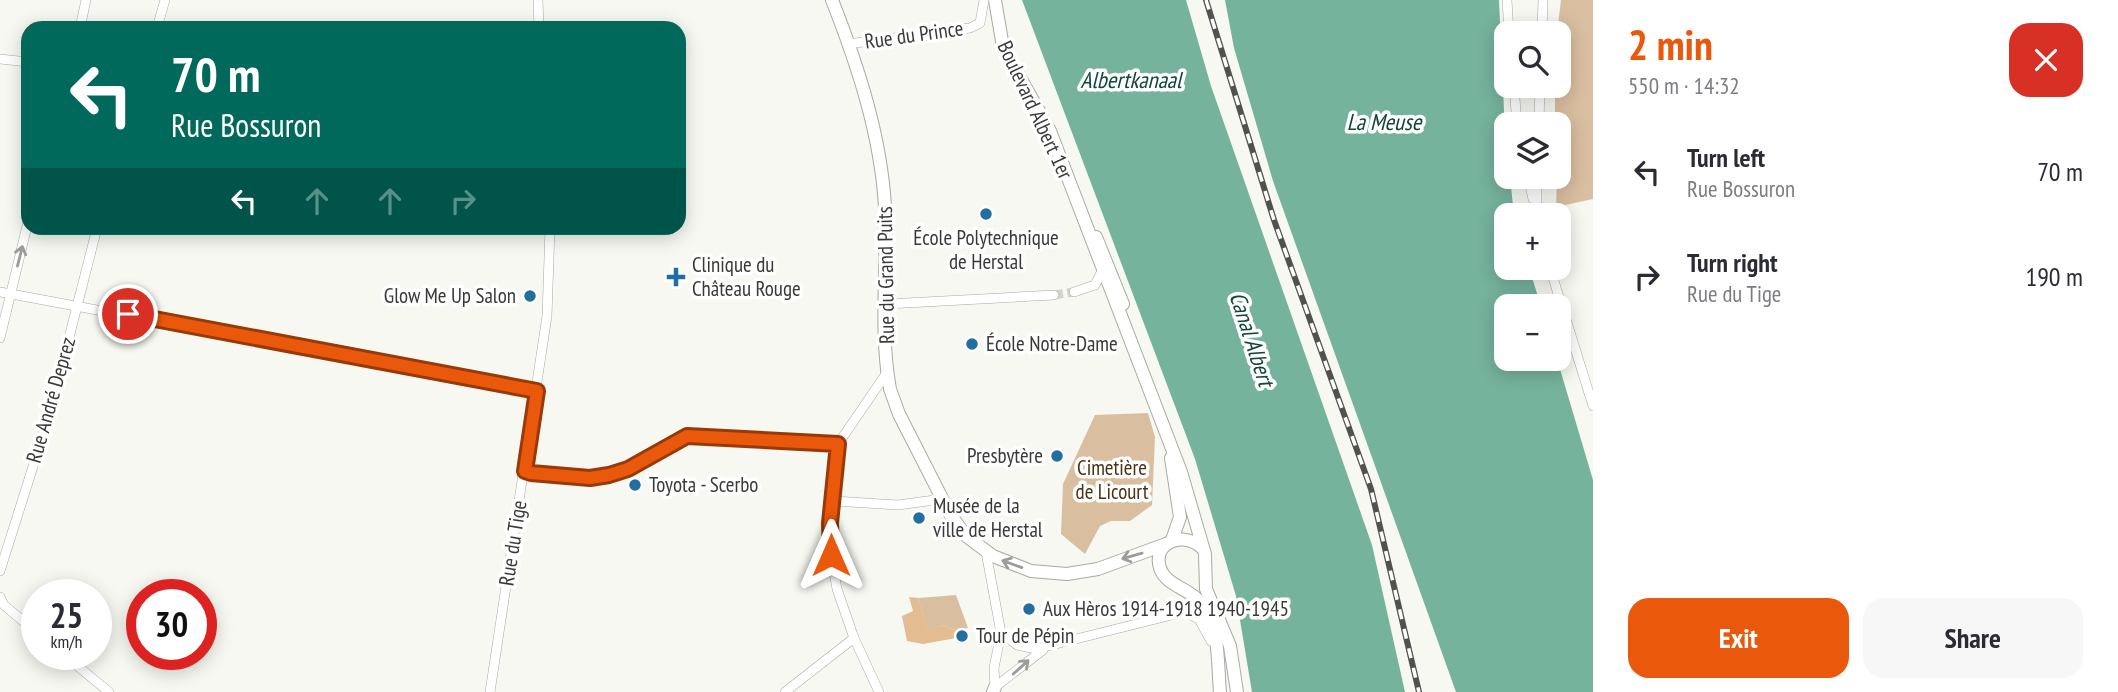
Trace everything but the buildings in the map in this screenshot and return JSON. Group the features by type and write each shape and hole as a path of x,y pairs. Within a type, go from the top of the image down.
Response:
{"main road":[{"name":"Rue du Grand Puits","path":"832,0 865,99 881,167 885,208 888,371 896,408 942,499 961,530 986,552 1031,571 1067,574 1098,569 1168,542"},
{"name":"Boulevard Albert 1er","path":"995,0 1003,47 1043,116 1102,271 1137,353"},
{"name":"Boulevard Albert 1er","path":"1084,218 1101,245 1112,272 1137,353 1181,472 1206,562 1206,589 1230,646 1237,692"},
{"name":"Boulevard Albert 1er","path":"1170,447 1180,517 1159,565 1166,578 1195,597 1207,613 1216,642 1220,692"},
{"path":"1168,542 1187,538 1201,547"},
{"path":"1175,583 1193,582 1204,570"}],"street":[{"path":"81,21 86,0"},
{"path":"159,21 164,0"},
{"path":"538,0 540,21"},
{"name":"Rue du Prince","path":"848,44 964,30 980,23 984,0"},
{"path":"1507,0 1509,21"},
{"path":"1542,21 1543,0"},
{"path":"0,59 21,61"},
{"path":"0,338 5,293 24,235"},
{"name":"Rue André Deprez","path":"0,571 49,416 95,235"},
{"name":"Rue du Tige","path":"490,692 547,316 550,235"},
{"path":"1074,292 1095,285 1102,271"},
{"path":"1554,280 1593,405"},
{"path":"5,293 153,318 537,391"},
{"path":"887,304 1054,295"},
{"path":"879,692 854,638 837,589 831,555 838,444 888,371"},
{"path":"525,471 590,478 609,475 628,469 687,436 838,444"},
{"path":"834,501 898,505 942,499"},
{"path":"986,552 1001,633 994,668 994,690"},
{"path":"0,597 4,605 21,619"},
{"path":"1001,633 1026,648 1047,646 1184,611 1199,619 1206,627 1219,677"},
{"path":"785,692 854,638"},
{"path":"994,690 1047,646"},
{"path":"82,670 109,692"}],"green space":[{"path":"1561,0 1593,0 1593,199 1571,204 1556,203 1557,189 1571,189 1571,112 1555,112 1555,98 1571,98 1571,21 1558,21"},
{"name":"Cimetière de Licourt","path":"1148,413 1155,437 1152,505 1130,521 1111,521 1100,526 1085,554 1061,534 1063,484 1095,415"},
{"path":"956,595 968,628 958,631 942,625 929,632 918,598"}],"shaded area":[{"path":"909,597 918,598 929,631 942,625 958,631 956,638 923,644 907,641 902,616 913,611"}],"water":[{"name":"Albertkanaal","path":"1022,0 1186,0 1211,86 1372,545 1405,692 1252,692 1236,596 1195,459"},
{"name":"La Meuse","path":"1225,0 1499,0 1500,21 1494,21 1494,98 1503,98 1504,112 1494,112 1494,189 1511,189 1513,203 1494,203 1494,280 1533,280 1537,294 1494,294 1494,371 1561,371 1593,480 1593,692 1456,692 1273,181 1234,48"}],"tunnel":[{"path":"1054,295 1074,292"}],"railway":[{"path":"1206,0 1274,220 1371,489 1419,692"}],"place":[{"name":"École Polytechnique de Herstal","path":"986,214"},
{"name":"Clinique du Château Rouge","path":"676,277"},
{"name":"Glow Me Up Salon","path":"530,296"},
{"name":"École Notre-Dame","path":"972,344"},
{"name":"Presbytère","path":"1057,456"},
{"name":"Toyota - Scerbo","path":"635,485"},
{"name":"Musée de la ville de Herstal","path":"919,518"},
{"name":"Aux Hèros 1914-1918 1940-1945","path":"1029,609"},
{"name":"Tour de Pépin","path":"962,636"}],"route":[{"path":"128,314 508,388 537,391 525,471 531,473 590,478 609,475 628,469 687,436 838,444 830,523 831,555"}],"water label":[{"name":"Canal Albert","path":"1252,339"}]}
